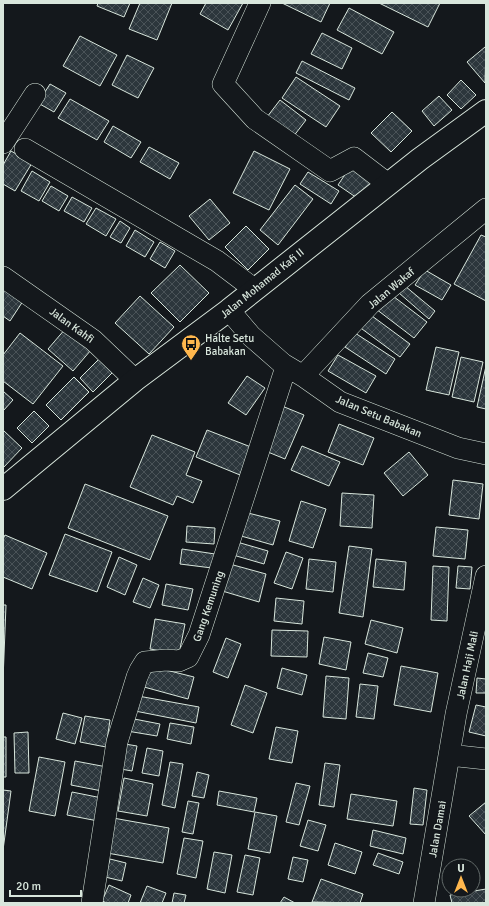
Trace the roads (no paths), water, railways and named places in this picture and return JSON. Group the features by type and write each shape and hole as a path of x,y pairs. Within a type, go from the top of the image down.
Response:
{"main road":[{"name":"Jalan Mohamad Kafi II","path":"3,489 136,380 229,310 388,184 486,111"}],"street":[{"path":"260,3 223,84 255,119 330,171 354,158 388,184"},
{"path":"3,143 36,94"},
{"path":"25,149 217,261 254,289"},
{"name":"Jalan Wakaf","path":"291,369 486,209"},
{"name":"Jalan Kahfi","path":"3,277 93,340 136,380"},
{"name":"Jalan Setu Babakan","path":"229,310 251,336 291,369 340,402 458,448 486,454"},
{"name":"Gang Kemuning","path":"92,903 117,742 137,678 145,662 166,660 179,661 188,657 199,635 291,369"},
{"name":"Jalan Haji Mali","path":"449,755 456,714 486,576"},
{"path":"449,755 486,759"},
{"name":"Jalan Damai","path":"424,903 449,755"}],"place":[{"name":"Halte Setu Babakan","path":"191,361"}]}
